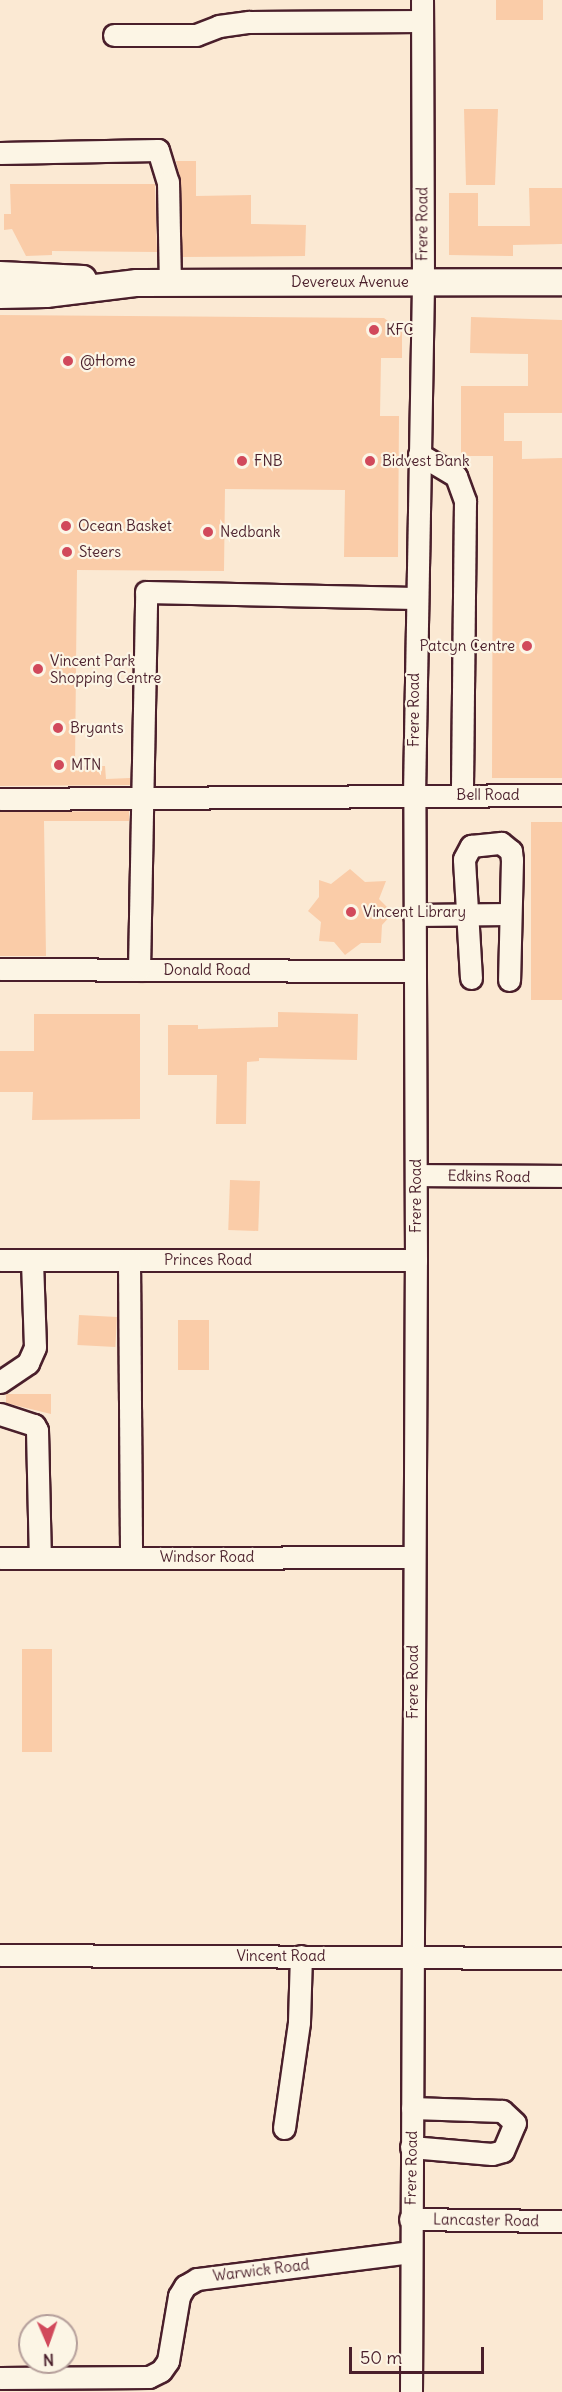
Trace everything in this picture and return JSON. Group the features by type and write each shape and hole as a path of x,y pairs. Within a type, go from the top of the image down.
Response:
{"main road":[{"name":"Devereux Avenue","path":"0,275 137,283 562,282"},
{"name":"Devereux Avenue","path":"0,295 137,283"}],"street":[{"path":"114,35 196,35 219,26 249,22 422,10"},
{"name":"Frere Road","path":"411,2392 410,2219 417,1175 414,795 415,598 423,282 422,10"},
{"path":"0,153 159,150 168,182 170,283"},
{"path":"419,454 456,476 465,501 462,795"},
{"path":"140,970 146,592 415,598"},
{"name":"Bell Road","path":"0,799 562,795"},
{"path":"471,978 466,850 478,844 501,843 511,851 509,980"},
{"path":"414,915 510,914"},
{"name":"Donald Road","path":"0,969 415,971"},
{"name":"Edkins Road","path":"417,1175 562,1176"},
{"name":"Princes Road","path":"0,1260 416,1260"},
{"path":"0,1382 28,1363 35,1347 32,1260"},
{"path":"129,1260 131,1558"},
{"path":"0,1413 38,1430 40,1558"},
{"name":"Windsor Road","path":"0,1558 414,1557"},
{"name":"Vincent Road","path":"0,1955 562,1958"},
{"path":"284,2128 298,2022 301,1956"},
{"path":"411,2147 502,2151 515,2123 502,2111 412,2108"},
{"name":"Lancaster Road","path":"410,2219 562,2220"},
{"name":"Warwick Road","path":"0,2378 149,2377 161,2371 168,2361 179,2296 185,2286 197,2279 410,2252"}],"building":[{"path":"496,0 543,0 543,20 496,20"},
{"path":"464,109 498,109 495,185 466,185"},
{"path":"176,161 196,161 196,196 251,195 251,224 306,225 305,256 182,257 181,182"},
{"path":"10,184 155,184 157,252 52,251 52,255 26,256 12,229 4,230 4,214 11,214"},
{"path":"529,188 562,188 562,244 513,245 513,256 449,255 449,193 478,193 478,226 530,226"},
{"name":"Vincent Park Shopping Centre","path":"0,315 384,318 402,332 402,358 381,358 380,416 399,416 398,557 344,557 345,490 225,489 224,571 77,570 75,766 105,766 106,779 130,778 130,785 0,786"},
{"name":"Patcyn Centre","path":"471,317 562,320 562,413 504,413 504,441 522,441 522,459 562,458 562,778 492,778 493,456 461,456 461,386 528,386 528,354 470,353"},
{"path":"129,811 129,821 44,821 46,956 0,956 0,812"},
{"path":"531,822 562,822 562,1000 531,1000"},
{"name":"Vincent Library","path":"350,869 365,882 386,881 379,899 393,913 382,925 381,943 361,943 345,955 334,942 319,941 321,922 308,911 319,897 319,880 331,884"},
{"path":"278,1012 358,1014 357,1060 259,1058 259,1061 247,1062 246,1124 216,1124 217,1075 168,1075 168,1025 198,1025 198,1029 278,1027"},
{"path":"34,1014 140,1014 140,1119 32,1120 33,1092 0,1092 0,1051 34,1051"},
{"path":"230,1180 260,1181 258,1231 228,1230"},
{"path":"79,1315 117,1317 115,1347 77,1345"},
{"path":"178,1320 209,1320 209,1370 178,1370"},
{"path":"6,1394 51,1394 51,1414 6,1403"},
{"path":"22,1649 52,1649 52,1752 22,1752"}],"place":[{"name":"KFC","path":"374,330"},
{"name":"@Home","path":"68,361"},
{"name":"FNB","path":"242,461"},
{"name":"Bidvest Bank","path":"370,461"},
{"name":"Ocean Basket","path":"66,526"},
{"name":"Nedbank","path":"208,532"},
{"name":"Steers","path":"67,552"},
{"name":"Patcyn Centre","path":"527,646"},
{"name":"Vincent Park Shopping Centre","path":"38,669"},
{"name":"Bryants","path":"58,728"},
{"name":"MTN","path":"59,765"},
{"name":"Vincent Library","path":"351,912"}]}
